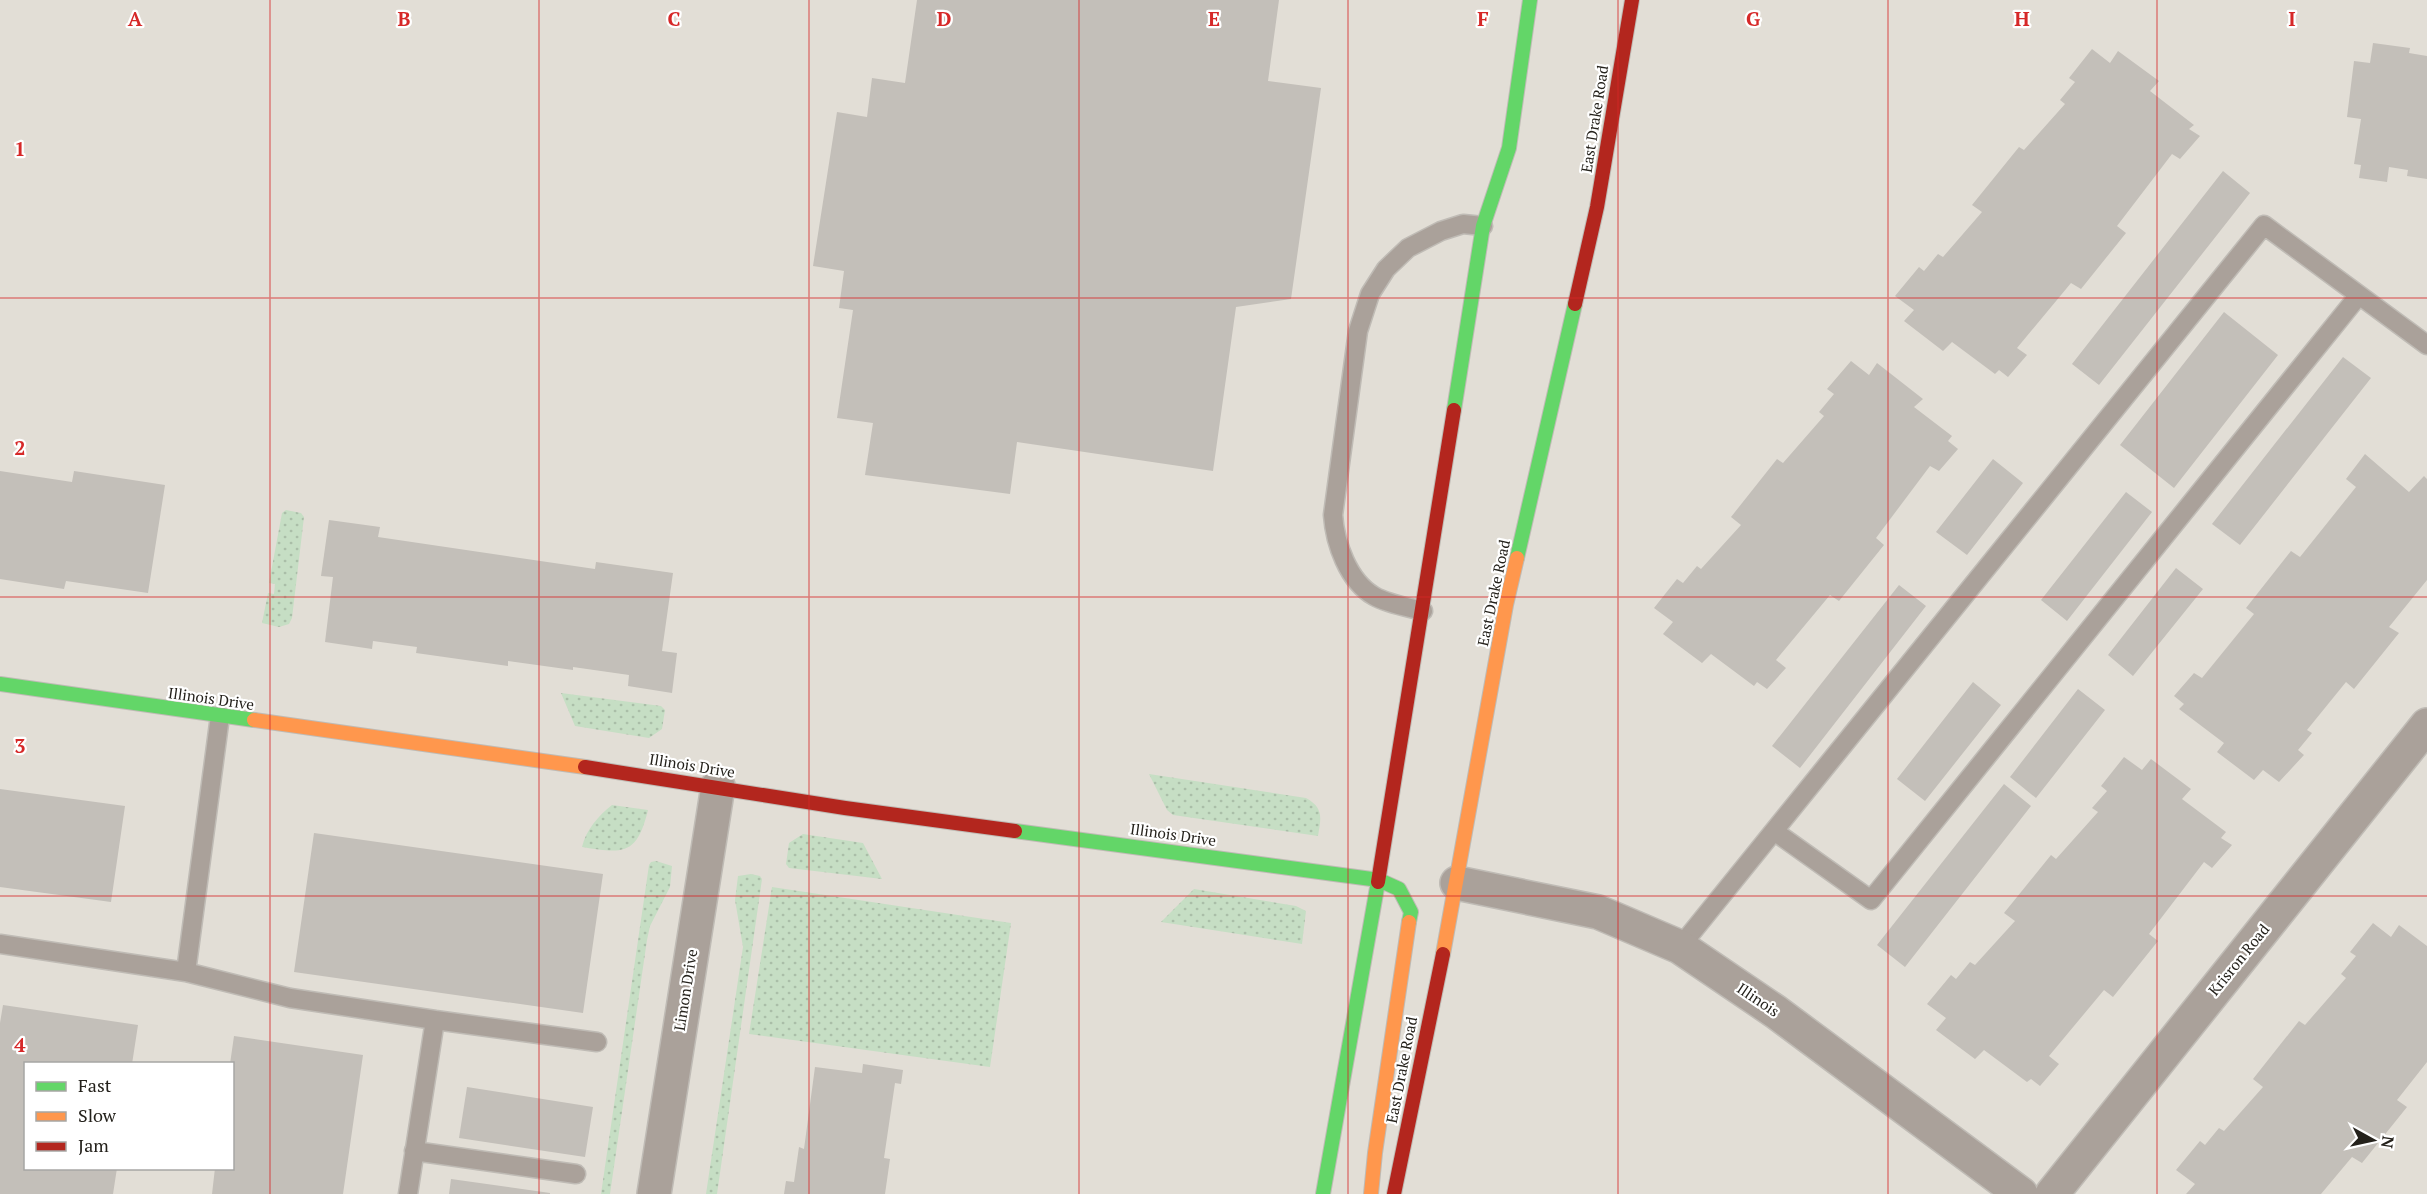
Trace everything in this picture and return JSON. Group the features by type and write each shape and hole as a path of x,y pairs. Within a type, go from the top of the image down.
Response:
{"main road":[{"path":"1323,1194 1379,880 1483,226 1509,147 1530,0"},
{"name":"East Drake Road","path":"1394,1194 1457,883 1506,605 1597,207 1632,0"},
{"name":"Illinois Drive","path":"0,684 718,786 845,808 1379,880"},
{"path":"1371,1194 1411,912 1399,889 1379,880"}],"street":[{"name":"Krisron Road","path":"2052,1194 2427,725"},
{"name":"Limon Drive","path":"654,1194 718,786"},
{"name":"Illinois","path":"1457,883 1598,912 1680,947 1776,1012 2020,1194"}],"lane":[{"path":"1423,611 1383,600 1372,595 1362,586 1345,560 1334,528 1333,515 1358,331 1370,294 1386,269 1408,248 1441,231 1463,224 1483,226"},
{"path":"1680,947 2264,225 2427,345"},
{"path":"1774,831 1872,900 2359,295"},
{"path":"186,972 220,716"},
{"path":"0,944 186,972 290,998 597,1042"},
{"path":"408,1194 435,1020"},
{"path":"414,1151 576,1174"}],"green space":[{"path":"286,510 301,513 304,517 292,618 289,624 279,627 262,623 268,593 274,594 275,584 269,583 282,513"},
{"path":"561,693 661,706 665,710 662,729 649,738 575,726"},
{"path":"1149,774 1306,798 1316,806 1320,814 1318,836 1173,815 1167,810"},
{"path":"612,805 648,810 639,836 627,848 618,850 582,847 593,824"},
{"path":"803,834 863,843 882,879 789,868 786,864 789,843"},
{"path":"656,861 672,866 670,887 650,926 610,1194 601,1194 649,865"},
{"path":"751,874 760,876 762,879 717,1194 706,1194 743,947 735,900 738,876"},
{"path":"772,887 1011,923 990,1067 749,1034"},
{"path":"1194,889 1296,906 1306,911 1302,944 1161,922"}],"building":[{"path":"917,0 1279,0 1268,81 1321,88 1291,299 1236,307 1213,471 1017,442 1010,494 865,475 873,423 837,418 853,310 839,308 844,271 813,266 837,112 867,117 872,78 905,83"},
{"path":"2373,43 2410,48 2409,53 2427,56 2427,179 2407,176 2408,170 2389,167 2387,182 2359,178 2361,165 2354,164 2361,119 2347,117 2354,61 2370,63"},
{"path":"2092,49 2110,63 2118,51 2159,81 2150,91 2194,125 2189,129 2200,136 2180,159 2172,154 2117,226 2126,233 2081,289 2071,283 2017,348 2027,355 2008,377 1999,370 1995,374 1952,342 1943,351 1904,321 1914,310 1895,296 1919,267 1924,271 1938,254 1943,257 1982,212 1972,205 2019,147 2024,150 2065,104 2060,100 2075,82 2069,78"},
{"path":"2223,171 2250,193 2099,385 2072,364"},
{"path":"2224,312 2278,355 2174,488 2120,445"},
{"path":"2343,357 2371,378 2240,545 2212,524"},
{"path":"1851,361 1869,375 1877,363 1923,399 1914,407 1952,436 1948,441 1958,449 1939,471 1930,466 1876,538 1884,545 1839,601 1830,595 1776,660 1786,668 1767,689 1757,682 1754,686 1711,654 1702,663 1663,634 1673,622 1654,608 1677,579 1683,583 1697,566 1701,569 1741,525 1731,517 1777,459 1783,463 1824,416 1819,412 1834,394 1827,389"},
{"path":"2365,454 2409,492 2424,476 2427,479 2427,580 2389,627 2399,633 2354,689 2346,682 2307,730 2312,733 2298,750 2304,755 2279,782 2263,770 2254,780 2217,752 2224,743 2179,709 2184,704 2174,696 2194,673 2202,678 2254,614 2246,608 2291,551 2300,557 2356,487 2346,479"},
{"path":"1993,459 2023,483 1967,555 1936,532"},
{"path":"0,471 72,482 74,471 165,485 148,593 66,581 64,589 0,579"},
{"path":"2126,492 2152,512 2067,621 2041,600"},
{"path":"329,520 380,527 378,537 595,569 596,562 673,573 662,651 677,653 672,693 628,686 629,675 508,661 508,666 416,653 417,647 373,641 372,649 325,642 333,577 321,576"},
{"path":"2176,568 2203,589 2133,676 2108,655"},
{"path":"1899,585 1926,606 1800,768 1772,746"},
{"path":"1973,682 2001,705 1925,801 1897,779"},
{"path":"2078,689 2105,710 2036,798 2010,777"},
{"path":"2124,757 2142,770 2151,759 2191,789 2182,799 2226,832 2221,838 2232,845 2212,868 2204,862 2149,934 2158,941 2113,997 2104,990 2049,1056 2059,1064 2040,1086 2031,1079 2027,1082 1984,1050 1975,1059 1936,1030 1946,1018 1927,1004 1951,975 1956,979 1970,962 1975,965 2015,921 2004,913 2051,855 2056,859 2098,812 2092,808 2107,791 2101,786"},
{"path":"2004,784 2031,806 1905,967 1877,945"},
{"path":"0,789 125,806 111,902 0,887"},
{"path":"314,833 603,874 583,1013 294,972"},
{"path":"2373,923 2391,937 2399,925 2427,946 2427,1062 2397,1100 2407,1107 2362,1163 2352,1157 2321,1194 2186,1194 2195,1184 2176,1170 2200,1141 2205,1145 2219,1128 2224,1131 2263,1087 2253,1079 2299,1021 2305,1025 2346,978 2341,974 2356,956 2350,952"},
{"path":"3,1005 138,1025 132,1062 24,1062 24,1170 117,1170 113,1194 0,1194 0,1023"},
{"path":"234,1036 363,1055 343,1194 212,1194 215,1170 234,1170 234,1062 230,1062"},
{"path":"863,1064 903,1070 901,1084 895,1083 884,1158 890,1159 885,1194 784,1194 786,1181 794,1182 799,1147 804,1149 815,1067 862,1073"},
{"path":"467,1087 593,1107 585,1157 459,1138"},
{"path":"451,1179 550,1193 550,1194 449,1194"}],"traffic: fast":[{"path":"1454,410 1483,226 1509,148 1530,0"},
{"path":"1517,558 1575,304"},
{"path":"0,684 254,720"},
{"path":"1015,831 1379,880 1399,889 1411,912 1409,922"},
{"path":"1323,1194 1378,882"}],"traffic: slow":[{"path":"1443,954 1506,605 1517,558"},
{"path":"254,720 585,767"},
{"path":"1371,1194 1409,922"}],"traffic: jam":[{"path":"1575,304 1597,207 1632,0"},
{"path":"1378,882 1454,410"},
{"path":"585,767 845,808 1015,831"},
{"path":"1394,1194 1443,954"}]}
